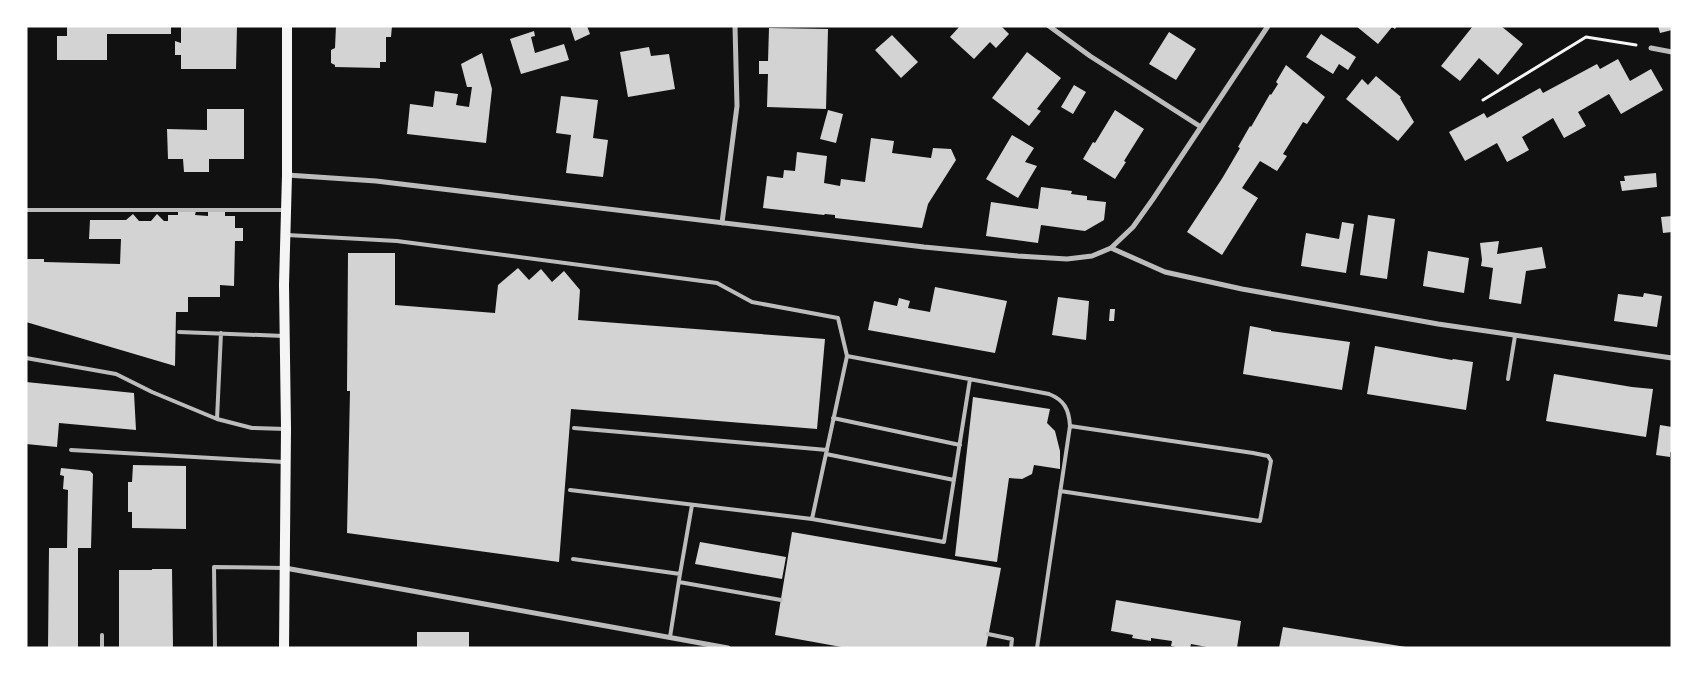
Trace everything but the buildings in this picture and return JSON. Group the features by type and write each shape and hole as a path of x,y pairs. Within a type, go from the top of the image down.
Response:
{"main road":[{"path":"284,648 286,26"}],"street":[{"path":"722,223 737,106 735,26"},
{"path":"1049,26 1090,56 1201,127"},
{"path":"287,175 376,182 1018,256 1067,259 1092,256 1111,248 1133,227 1268,26"},
{"path":"1651,48 1672,52"},
{"path":"1111,248 1165,272 1242,289 1515,336 1672,358"},
{"path":"285,568 728,648"}],"lane":[{"path":"26,210 286,210"},
{"path":"285,234 397,241 717,283 752,302 838,318 847,356 812,519"},
{"path":"178,332 285,336"},
{"path":"217,419 221,333"},
{"path":"1508,379 1515,336"},
{"path":"847,356 1049,394 1059,398 1066,406 1070,426 1037,648"},
{"path":"26,358 116,374 152,392 217,419 252,428 286,429"},
{"path":"570,490 812,519 944,542 970,379"},
{"path":"833,418 960,445"},
{"path":"1060,491 1260,521 1271,462 1268,456 1253,453 1070,426"},
{"path":"574,428 826,452 954,480"},
{"path":"71,450 286,462"},
{"path":"670,637 692,505"},
{"path":"573,559 680,574"},
{"path":"215,648 214,567 285,568"},
{"path":"679,582 781,600"},
{"path":"988,634 1012,639 1011,648"},
{"path":"102,635 102,648"}],"path":[{"path":"1483,100 1586,36 1651,48"}]}
